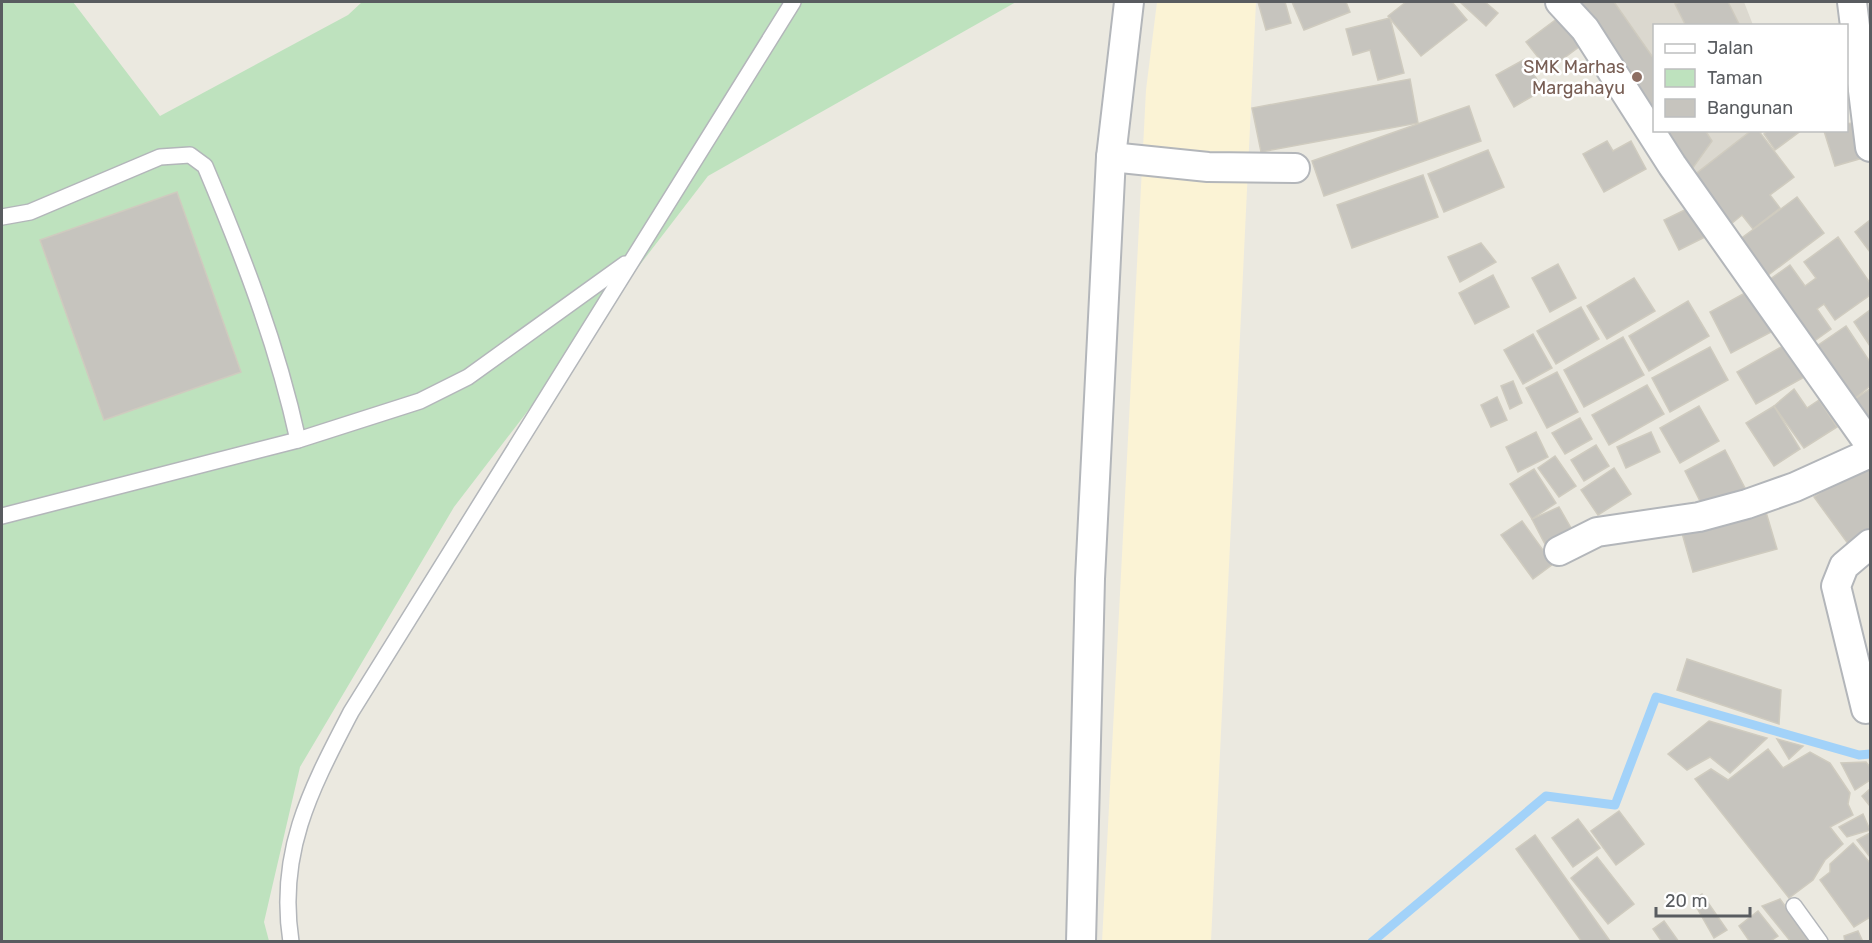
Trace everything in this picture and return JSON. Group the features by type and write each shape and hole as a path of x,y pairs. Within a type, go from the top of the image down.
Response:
{"street":[{"path":"1081,942 1090,579 1111,157 1129,2"},
{"path":"1560,2 1585,29 1672,165 1870,445"},
{"path":"1852,2 1870,147"},
{"path":"1111,157 1208,167 1295,168"},
{"path":"1559,551 1598,532 1700,517 1747,504 1803,483 1870,453"},
{"path":"1866,709 1836,586 1844,566 1870,544"}],"lane":[{"path":"291,942 289,866 305,805 351,712 793,2"},
{"path":"2,217 30,212 160,157 190,155 199,160 205,165 242,253 270,330 298,440"},
{"path":"2,516 298,440 439,393 496,357 631,260"},
{"path":"1794,906 1820,942"}],"shaded area":[{"path":"1157,2 1256,2 1211,941 1102,942 1146,90"},
{"name":"SMK Marhas Margahayu","path":"1570,2 1744,2 1753,24 1653,24 1653,127"},
{"name":"SMK Marhas Margahayu","path":"1657,132 1762,132 1689,181"}],"green space":[{"path":"2,2 73,2 160,116 348,15 362,2 1016,2 708,176 454,507 300,767 264,922 269,941 2,942"}],"building":[{"path":"1258,2 1285,2 1291,23 1266,30"},
{"path":"1292,2 1346,2 1350,12 1304,30"},
{"path":"1406,2 1452,2 1467,20 1421,56 1388,16"},
{"path":"1460,2 1485,2 1498,13 1486,26"},
{"path":"1573,2 1614,2 1653,58 1653,115"},
{"path":"1680,2 1728,2 1739,24 1685,24 1675,4"},
{"path":"1562,15 1584,43 1548,70 1526,42"},
{"path":"1390,18 1404,73 1378,80 1370,50 1353,55 1346,29"},
{"path":"1525,59 1543,90 1514,107 1496,75"},
{"path":"1410,79 1418,123 1261,152 1252,108"},
{"path":"1469,106 1481,141 1324,196 1312,161"},
{"path":"1852,123 1863,158 1835,166 1824,132 1848,132 1848,124"},
{"path":"1666,132 1706,132 1712,141 1692,169"},
{"path":"1749,132 1760,132 1794,177 1770,195 1780,208 1753,229 1742,215 1731,224 1693,176"},
{"path":"1766,132 1799,132 1775,150 1764,134"},
{"path":"1607,141 1613,151 1631,141 1646,169 1604,192 1583,154"},
{"path":"1488,150 1504,187 1444,212 1428,174"},
{"path":"1423,175 1438,217 1352,248 1337,205"},
{"path":"177,192 241,372 104,420 40,240"},
{"path":"1797,197 1824,233 1763,279 1735,243"},
{"path":"1693,206 1719,230 1679,250 1664,220"},
{"path":"1870,220 1870,252 1855,232"},
{"path":"1838,237 1870,283 1870,295 1835,320 1824,304 1817,309 1831,329 1813,342 1769,280 1790,265 1805,286 1816,278 1804,262"},
{"path":"1481,243 1496,262 1460,282 1448,257"},
{"path":"1558,264 1576,298 1550,312 1532,278"},
{"path":"1493,275 1509,307 1475,324 1459,293"},
{"path":"1634,278 1655,311 1607,339 1587,306"},
{"path":"1754,288 1775,330 1731,353 1710,312"},
{"path":"1688,301 1709,336 1649,371 1629,336"},
{"path":"1581,307 1599,339 1556,364 1537,331"},
{"path":"1870,310 1870,346 1854,322"},
{"path":"1846,326 1870,362 1870,386 1852,401 1814,348"},
{"path":"1533,334 1552,368 1523,384 1504,350"},
{"path":"1623,337 1644,375 1584,407 1564,370"},
{"path":"1790,342 1808,375 1756,404 1737,372"},
{"path":"1710,347 1728,380 1670,412 1652,378"},
{"path":"1557,372 1578,412 1547,428 1526,388"},
{"path":"1513,381 1522,403 1510,409 1501,386"},
{"path":"1647,385 1664,414 1609,445 1592,415"},
{"path":"1794,389 1807,408 1819,400 1837,427 1804,448 1774,406"},
{"path":"1870,389 1870,425 1852,401"},
{"path":"1497,397 1507,420 1491,427 1481,405"},
{"path":"1699,406 1719,441 1680,463 1660,428"},
{"path":"1774,406 1800,449 1774,466 1746,423"},
{"path":"1580,418 1592,439 1565,454 1552,433"},
{"path":"1536,432 1548,457 1518,472 1506,447"},
{"path":"1651,432 1660,452 1626,468 1617,447"},
{"path":"1596,445 1609,466 1584,481 1571,460"},
{"path":"1725,450 1746,490 1705,511 1685,471"},
{"path":"1555,456 1576,486 1559,497 1538,468"},
{"path":"1864,462 1870,471 1870,530 1849,545 1814,497"},
{"path":"1614,468 1631,494 1598,515 1581,490"},
{"path":"1534,469 1556,503 1532,519 1510,484"},
{"path":"1763,502 1777,549 1693,572 1680,526"},
{"path":"1559,507 1575,535 1548,550 1532,519"},
{"path":"1522,521 1553,564 1533,579 1501,535"},
{"path":"1687,659 1781,690 1779,724 1677,690"},
{"path":"1709,721 1767,738 1730,773 1710,757 1687,770 1668,754"},
{"path":"1777,739 1803,746 1789,759"},
{"path":"1768,749 1783,768 1810,752 1830,763 1850,793 1848,804 1853,815 1830,827 1843,844 1825,860 1813,880 1789,898 1695,779 1711,769 1728,780"},
{"path":"1866,762 1870,767 1870,780 1855,790 1841,763"},
{"path":"1870,789 1870,806 1862,796"},
{"path":"1619,811 1644,844 1616,865 1591,831"},
{"path":"1863,814 1870,830 1847,837 1839,827"},
{"path":"1578,819 1600,848 1573,867 1552,838"},
{"path":"1870,833 1870,857 1857,840"},
{"path":"1535,835 1609,942 1582,942 1516,849"},
{"path":"1853,843 1870,863 1870,917 1854,927 1820,880 1830,872 1830,864"},
{"path":"1597,857 1634,904 1608,924 1571,878"},
{"path":"1702,894 1727,930 1714,938 1693,901"},
{"path":"1780,899 1811,942 1791,942 1762,906"},
{"path":"1758,911 1778,936 1769,942 1750,942 1739,926"},
{"path":"1664,921 1679,942 1662,942 1653,929"},
{"path":"1858,931 1863,942 1845,942 1844,936"}],"waterway":[{"path":"1372,942 1546,796 1615,805 1656,697 1859,755 1870,754"}],"place":[{"name":"SMK Marhas Margahayu","path":"1637,77"}]}
